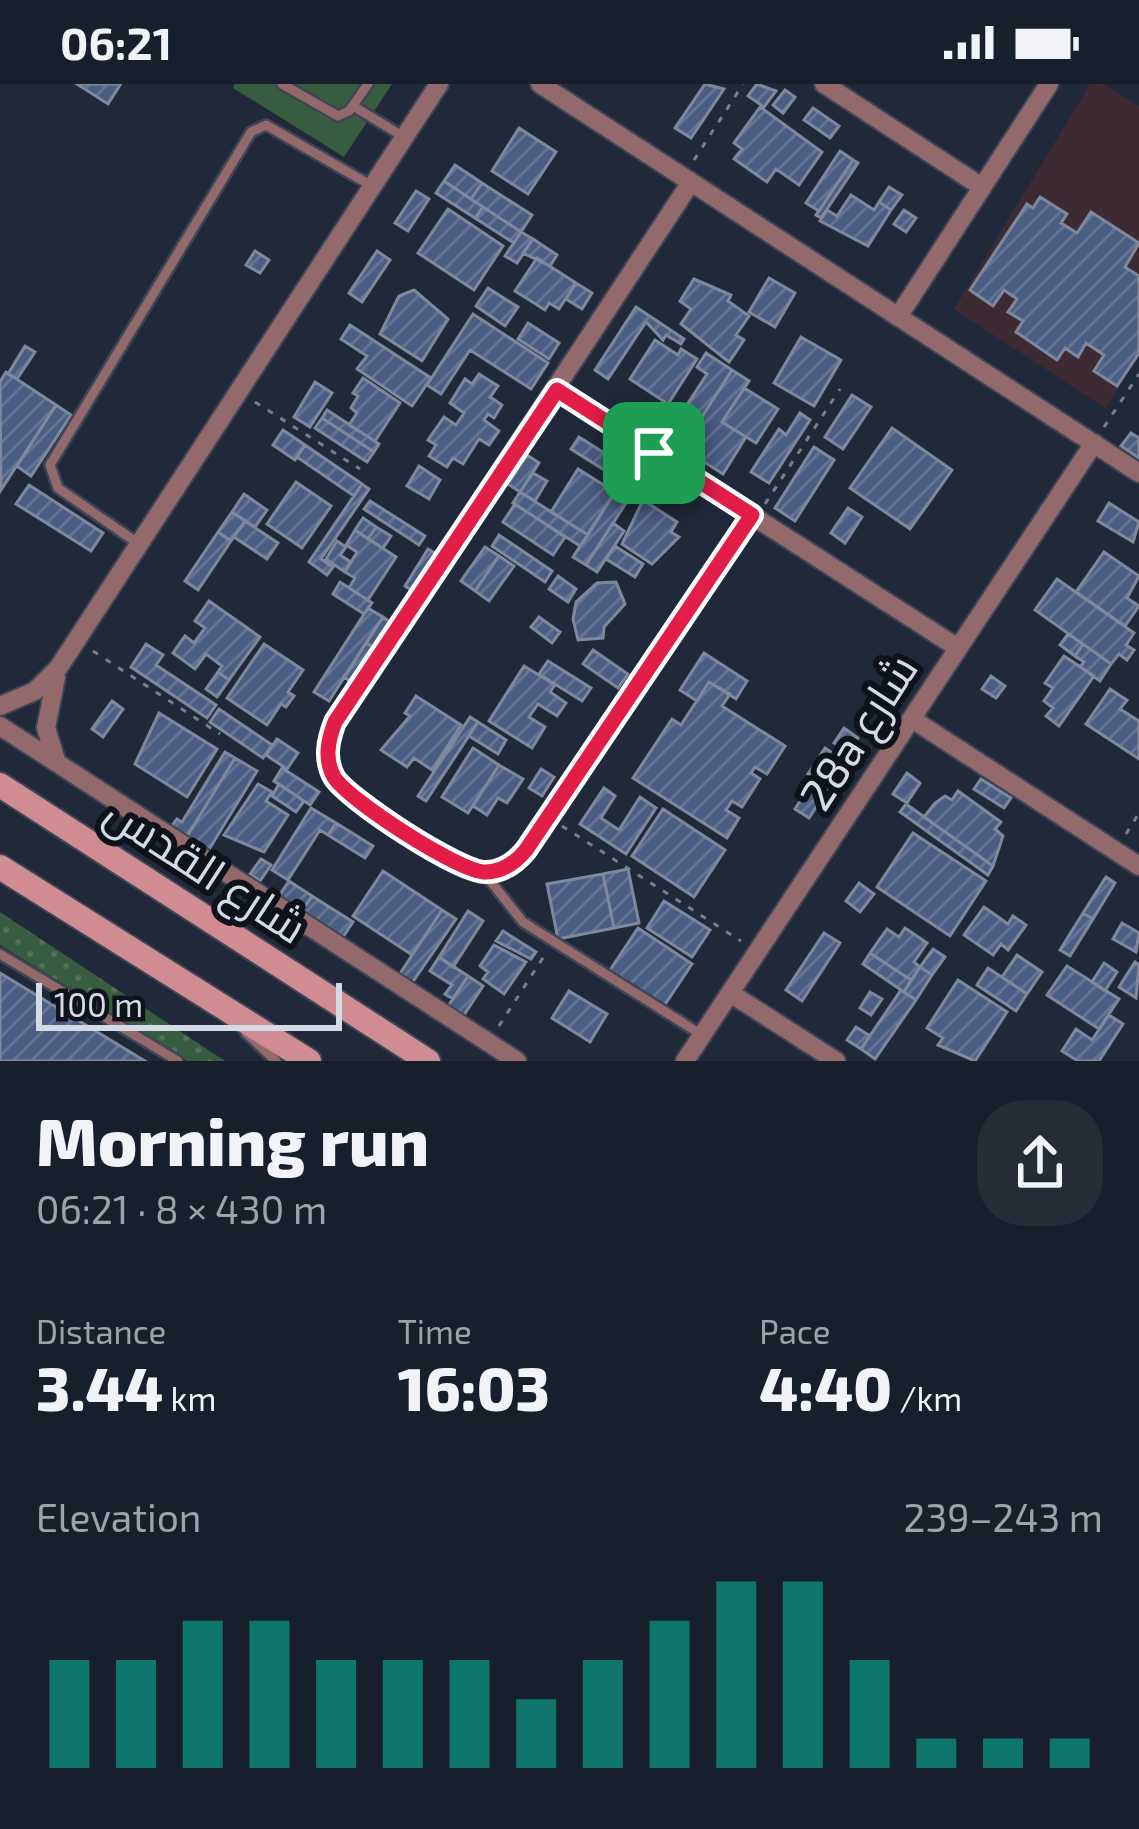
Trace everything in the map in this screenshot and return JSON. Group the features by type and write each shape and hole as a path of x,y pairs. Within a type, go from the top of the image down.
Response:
{"main road":[{"name":"شارع القدس","path":"0,785 428,1061"},
{"path":"0,867 309,1061"}],"street":[{"path":"0,706 35,691 59,667 439,84"},
{"path":"540,84 1139,473"},
{"path":"824,84 982,187"},
{"path":"898,317 1049,84"},
{"path":"687,179 557,390 335,722 328,760 346,790 456,863 484,873 517,860 754,517"},
{"path":"557,390 958,648"},
{"name":"28a شارع","path":"685,1061 1094,443"},
{"path":"58,763 46,728 59,667"},
{"path":"911,719 1139,866"},
{"path":"0,726 517,1061"},
{"path":"730,993 836,1061"}],"lane":[{"path":"282,84 332,115 353,106 368,84"},
{"path":"353,106 404,137"},
{"path":"139,544 58,488 50,474 52,458 251,132 260,125 271,128 372,186"},
{"path":"484,873 507,908 702,1035"},
{"path":"0,954 178,1061"},
{"path":"212,999 276,1061"}],"path":[{"path":"687,179 742,84"},
{"path":"1094,443 1139,374"},
{"path":"754,517 840,389"},
{"path":"238,392 360,469"},
{"path":"77,640 220,734"},
{"path":"1115,850 1139,813"},
{"path":"548,817 758,951"},
{"path":"489,1042 554,941"}],"shaded area":[{"path":"1090,84 1104,84 1139,106 1139,356 1105,408 954,309"}],"green space":[{"path":"235,84 392,84 344,157 233,88"},
{"path":"0,912 225,1061 188,1061 0,945"}],"building":[{"path":"77,84 118,84 120,85 108,104"},
{"path":"705,84 724,89 691,138 675,128"},
{"path":"757,84 776,91 764,107 748,96"},
{"path":"785,90 795,97 783,113 773,105"},
{"path":"760,107 822,152 799,185 776,169 767,182 734,159 742,149 734,143"},
{"path":"813,108 839,126 830,138 804,120"},
{"path":"519,128 556,152 528,194 492,171"},
{"path":"840,151 853,160 819,211 806,203"},
{"path":"853,160 858,163 821,218 816,215"},
{"path":"455,165 482,183 471,199 444,181"},
{"path":"444,181 483,207 475,218 436,193"},
{"path":"482,183 532,215 521,232 471,199"},
{"path":"889,187 902,195 891,210 879,202"},
{"path":"416,191 429,199 408,231 395,223"},
{"path":"851,195 874,210 879,202 891,210 868,246 820,221 827,210 837,216"},
{"path":"1040,197 1067,214 1061,223 1077,233 1091,212 1139,243 1125,267 1139,276 1139,353 1117,386 1094,371 1104,355 1086,343 1078,357 1065,348 1057,360 1016,332 1023,321 1008,312 1017,299 1004,290 993,306 970,290 1027,204 1033,208"},
{"path":"483,207 521,232 514,243 475,218"},
{"path":"448,209 503,246 474,290 418,253"},
{"path":"904,210 916,218 906,232 894,224"},
{"path":"521,232 533,239 517,263 505,256"},
{"path":"533,239 557,255 550,266 523,253"},
{"path":"255,251 269,260 260,273 246,265"},
{"path":"377,251 390,260 362,302 349,293"},
{"path":"537,258 576,283 559,309 549,303 545,310 515,291"},
{"path":"769,278 795,293 775,327 749,312"},
{"path":"694,279 731,295 728,301 749,316 736,335 744,340 729,362 681,324 691,309 680,301"},
{"path":"576,283 592,293 582,309 566,299"},
{"path":"488,288 518,307 505,326 476,306"},
{"path":"414,290 448,319 422,361 380,334 399,296"},
{"path":"636,307 684,339 681,344 666,335 663,340 646,322 608,379 595,370"},
{"path":"473,314 548,363 531,389 470,350 441,394 427,385"},
{"path":"528,323 559,343 549,359 518,339"},
{"path":"350,325 431,378 412,406 357,369 367,356 341,339"},
{"path":"801,337 841,360 814,406 774,383"},
{"path":"655,340 678,355 681,349 697,359 668,404 630,379"},
{"path":"25,346 35,352 17,379 8,374"},
{"path":"706,353 732,370 682,448 666,437 707,374 697,367"},
{"path":"732,370 749,381 722,422 746,437 723,474 682,448"},
{"path":"6,372 56,405 1,490 0,382"},
{"path":"479,374 498,386 490,397 502,405 494,418 488,414 484,420 499,431 489,445 479,439 463,464 453,458 447,467 429,456 436,445 428,440 444,417 456,425 464,413 450,403 465,379 472,384"},
{"path":"363,378 400,403 375,441 349,425 357,413 351,408 358,396 353,393"},
{"path":"315,382 332,393 310,427 294,417"},
{"path":"744,388 778,409 756,443 722,422"},
{"path":"852,395 871,407 843,449 825,437"},
{"path":"56,405 71,415 31,476 17,466"},
{"path":"327,410 379,444 374,452 322,418"},
{"path":"800,413 810,420 769,483 751,472 779,429 786,435"},
{"path":"322,418 374,452 367,462 315,428"},
{"path":"892,428 952,470 910,529 850,488"},
{"path":"283,430 305,445 295,460 273,445"},
{"path":"1131,433 1139,438 1139,458 1121,446"},
{"path":"579,437 620,463 612,475 571,449"},
{"path":"305,445 362,484 354,496 297,457"},
{"path":"814,447 834,460 795,521 775,508"},
{"path":"527,455 539,463 520,492 508,484"},
{"path":"620,463 630,469 615,492 605,486"},
{"path":"419,466 440,480 429,499 407,486"},
{"path":"578,469 615,492 588,535 551,512"},
{"path":"630,469 643,477 628,500 615,492"},
{"path":"533,473 547,481 535,501 520,492"},
{"path":"296,482 331,506 302,548 267,524"},
{"path":"362,484 369,489 321,559 333,567 327,575 309,562"},
{"path":"29,485 103,533 91,551 16,504"},
{"path":"520,492 588,535 580,546 513,503"},
{"path":"615,492 628,500 586,565 573,557"},
{"path":"244,494 267,510 255,527 232,512"},
{"path":"643,500 677,522 671,532 679,537 652,564 622,544"},
{"path":"370,501 425,536 419,545 364,509"},
{"path":"1109,503 1139,522 1133,542 1098,521"},
{"path":"515,504 565,537 553,555 503,522"},
{"path":"848,508 862,517 845,543 831,533"},
{"path":"232,512 245,521 231,541 218,532"},
{"path":"363,518 376,527 368,539 355,530"},
{"path":"245,521 278,543 267,559 234,537"},
{"path":"613,523 624,531 597,572 586,565"},
{"path":"376,527 391,536 383,548 368,539"},
{"path":"355,530 396,557 368,600 349,588 355,578 345,572 357,552 346,545"},
{"path":"218,532 231,541 198,590 185,581"},
{"path":"499,535 552,571 545,582 492,546"},
{"path":"337,541 346,547 340,555 351,562 345,572 326,559"},
{"path":"615,546 643,564 635,577 606,559"},
{"path":"485,547 499,556 475,591 461,581"},
{"path":"428,549 440,556 416,593 405,586"},
{"path":"1104,552 1139,576 1127,598 1139,606 1125,626 1076,592"},
{"path":"499,556 514,566 489,601 475,591"},
{"path":"558,576 576,589 568,602 549,589"},
{"path":"1057,579 1134,633 1126,645 1134,650 1127,660 1119,654 1111,664 1035,610"},
{"path":"340,582 372,603 364,614 333,594"},
{"path":"616,582 625,604 604,627 603,638 578,640 573,619 576,602 597,583"},
{"path":"209,601 260,637 229,680 218,672 222,666 206,654 195,669 173,653 185,636 194,643 205,628 195,621"},
{"path":"368,608 383,617 329,701 314,692"},
{"path":"383,617 394,625 378,650 366,643"},
{"path":"539,617 560,632 552,643 531,627"},
{"path":"1068,634 1083,644 1075,656 1060,645"},
{"path":"366,643 378,650 356,685 344,677"},
{"path":"146,644 163,655 156,665 216,705 207,718 131,667"},
{"path":"264,644 303,670 288,692 294,696 286,707 281,704 267,725 227,698"},
{"path":"1083,644 1111,664 1100,681 1080,667 1084,662 1075,656"},
{"path":"593,650 628,674 618,688 583,664"},
{"path":"704,653 747,681 736,699 709,682 697,701 680,690"},
{"path":"1064,656 1094,676 1059,726 1046,716 1053,708 1044,701 1053,688 1045,683"},
{"path":"548,661 591,688 582,701 539,674"},
{"path":"524,666 555,685 550,692 566,703 557,716 538,704 529,717 545,727 532,748 489,721"},
{"path":"218,672 229,680 217,697 206,689"},
{"path":"991,676 1005,686 996,698 982,689"},
{"path":"709,682 730,694 722,706 785,746 767,774 755,767 751,773 760,779 742,807 732,801 726,810 739,818 727,838 633,778 672,719 681,725"},
{"path":"1110,689 1127,700 1120,709 1139,721 1139,759 1086,724"},
{"path":"416,696 461,725 432,770 414,758 407,767 381,750 410,716 405,713"},
{"path":"112,701 123,709 103,737 92,729"},
{"path":"219,709 272,745 263,758 210,722"},
{"path":"159,713 217,749 187,797 135,764"},
{"path":"470,717 478,722 426,801 418,796"},
{"path":"478,722 506,740 498,754 469,736"},
{"path":"844,728 858,738 848,752 834,743"},
{"path":"277,739 298,753 287,769 266,755"},
{"path":"473,748 499,765 468,813 442,797"},
{"path":"825,748 845,762 832,782 808,774"},
{"path":"225,752 235,758 186,838 170,828 177,819 182,822"},
{"path":"235,758 257,771 208,851 186,838"},
{"path":"499,765 523,779 507,803 498,798 487,815 473,806"},
{"path":"282,768 319,792 310,805 274,781"},
{"path":"541,769 554,777 542,796 529,788"},
{"path":"818,773 832,782 809,818 795,809"},
{"path":"907,773 920,783 907,803 893,794"},
{"path":"981,779 1011,798 1004,808 974,789"},
{"path":"258,784 272,792 266,801 288,815 264,852 224,835"},
{"path":"279,784 304,801 296,812 272,796"},
{"path":"604,788 615,796 601,818 619,830 640,797 656,808 626,854 580,824"},
{"path":"958,791 1001,822 995,829 1003,836 993,866 924,817 935,803 945,796 952,800"},
{"path":"906,804 993,866 988,875 900,812"},
{"path":"311,808 336,823 328,835 320,830 288,880 272,870"},
{"path":"663,809 725,850 694,897 632,856"},
{"path":"336,823 373,846 365,858 328,835"},
{"path":"913,833 986,881 950,936 877,887"},
{"path":"261,859 271,865 260,881 250,874"},
{"path":"628,869 639,923 614,928 603,874"},
{"path":"383,871 442,910 412,955 353,916"},
{"path":"603,874 614,928 558,939 547,884"},
{"path":"1106,877 1115,883 1093,919 1083,913"},
{"path":"289,881 312,896 302,911 279,896"},
{"path":"859,883 874,894 860,912 846,901"},
{"path":"312,896 353,922 343,937 302,911"},
{"path":"664,901 710,930 692,957 647,928"},
{"path":"984,907 1008,924 1013,916 1026,925 1008,950 1001,944 993,955 964,935"},
{"path":"442,910 456,919 412,983 399,975"},
{"path":"468,911 483,921 453,967 439,957"},
{"path":"1083,913 1093,919 1070,956 1060,950"},
{"path":"1122,923 1139,933 1136,952 1113,939"},
{"path":"638,928 692,964 664,1006 610,970"},
{"path":"905,928 927,943 914,962 920,967 911,980 870,953 887,929 899,937"},
{"path":"503,931 536,952 531,959 496,941"},
{"path":"824,933 840,943 802,1001 786,990"},
{"path":"494,945 526,962 504,994 483,979 488,972 480,966"},
{"path":"933,949 945,957 932,975 920,967"},
{"path":"870,953 911,980 904,992 863,964"},
{"path":"1017,955 1042,972 1027,994 1002,977"},
{"path":"439,957 468,976 453,999 445,994 452,985 430,971"},
{"path":"1135,962 1139,965 1136,998 1119,987"},
{"path":"1104,963 1117,972 1105,991 1092,982"},
{"path":"1067,966 1119,999 1099,1029 1047,995"},
{"path":"920,967 932,975 916,1000 904,992"},
{"path":"988,968 1027,994 1016,1011 977,985"},
{"path":"0,973 145,1061 0,1061"},
{"path":"468,976 483,986 464,1015 448,1006"},
{"path":"958,980 1007,1012 975,1061 938,1045 943,1038 927,1028"},
{"path":"901,990 916,1000 875,1059 861,1049"},
{"path":"569,991 607,1014 590,1042 552,1018"},
{"path":"870,992 882,999 871,1015 860,1008"},
{"path":"1109,1015 1123,1024 1099,1061 1078,1061 1062,1051 1076,1029 1092,1040"},
{"path":"856,1027 870,1036 861,1049 847,1040"}],"route":[{"path":"557,390 654,453 752,515 517,860 496,871 470,870 338,783 328,760 335,722 557,390"}]}
